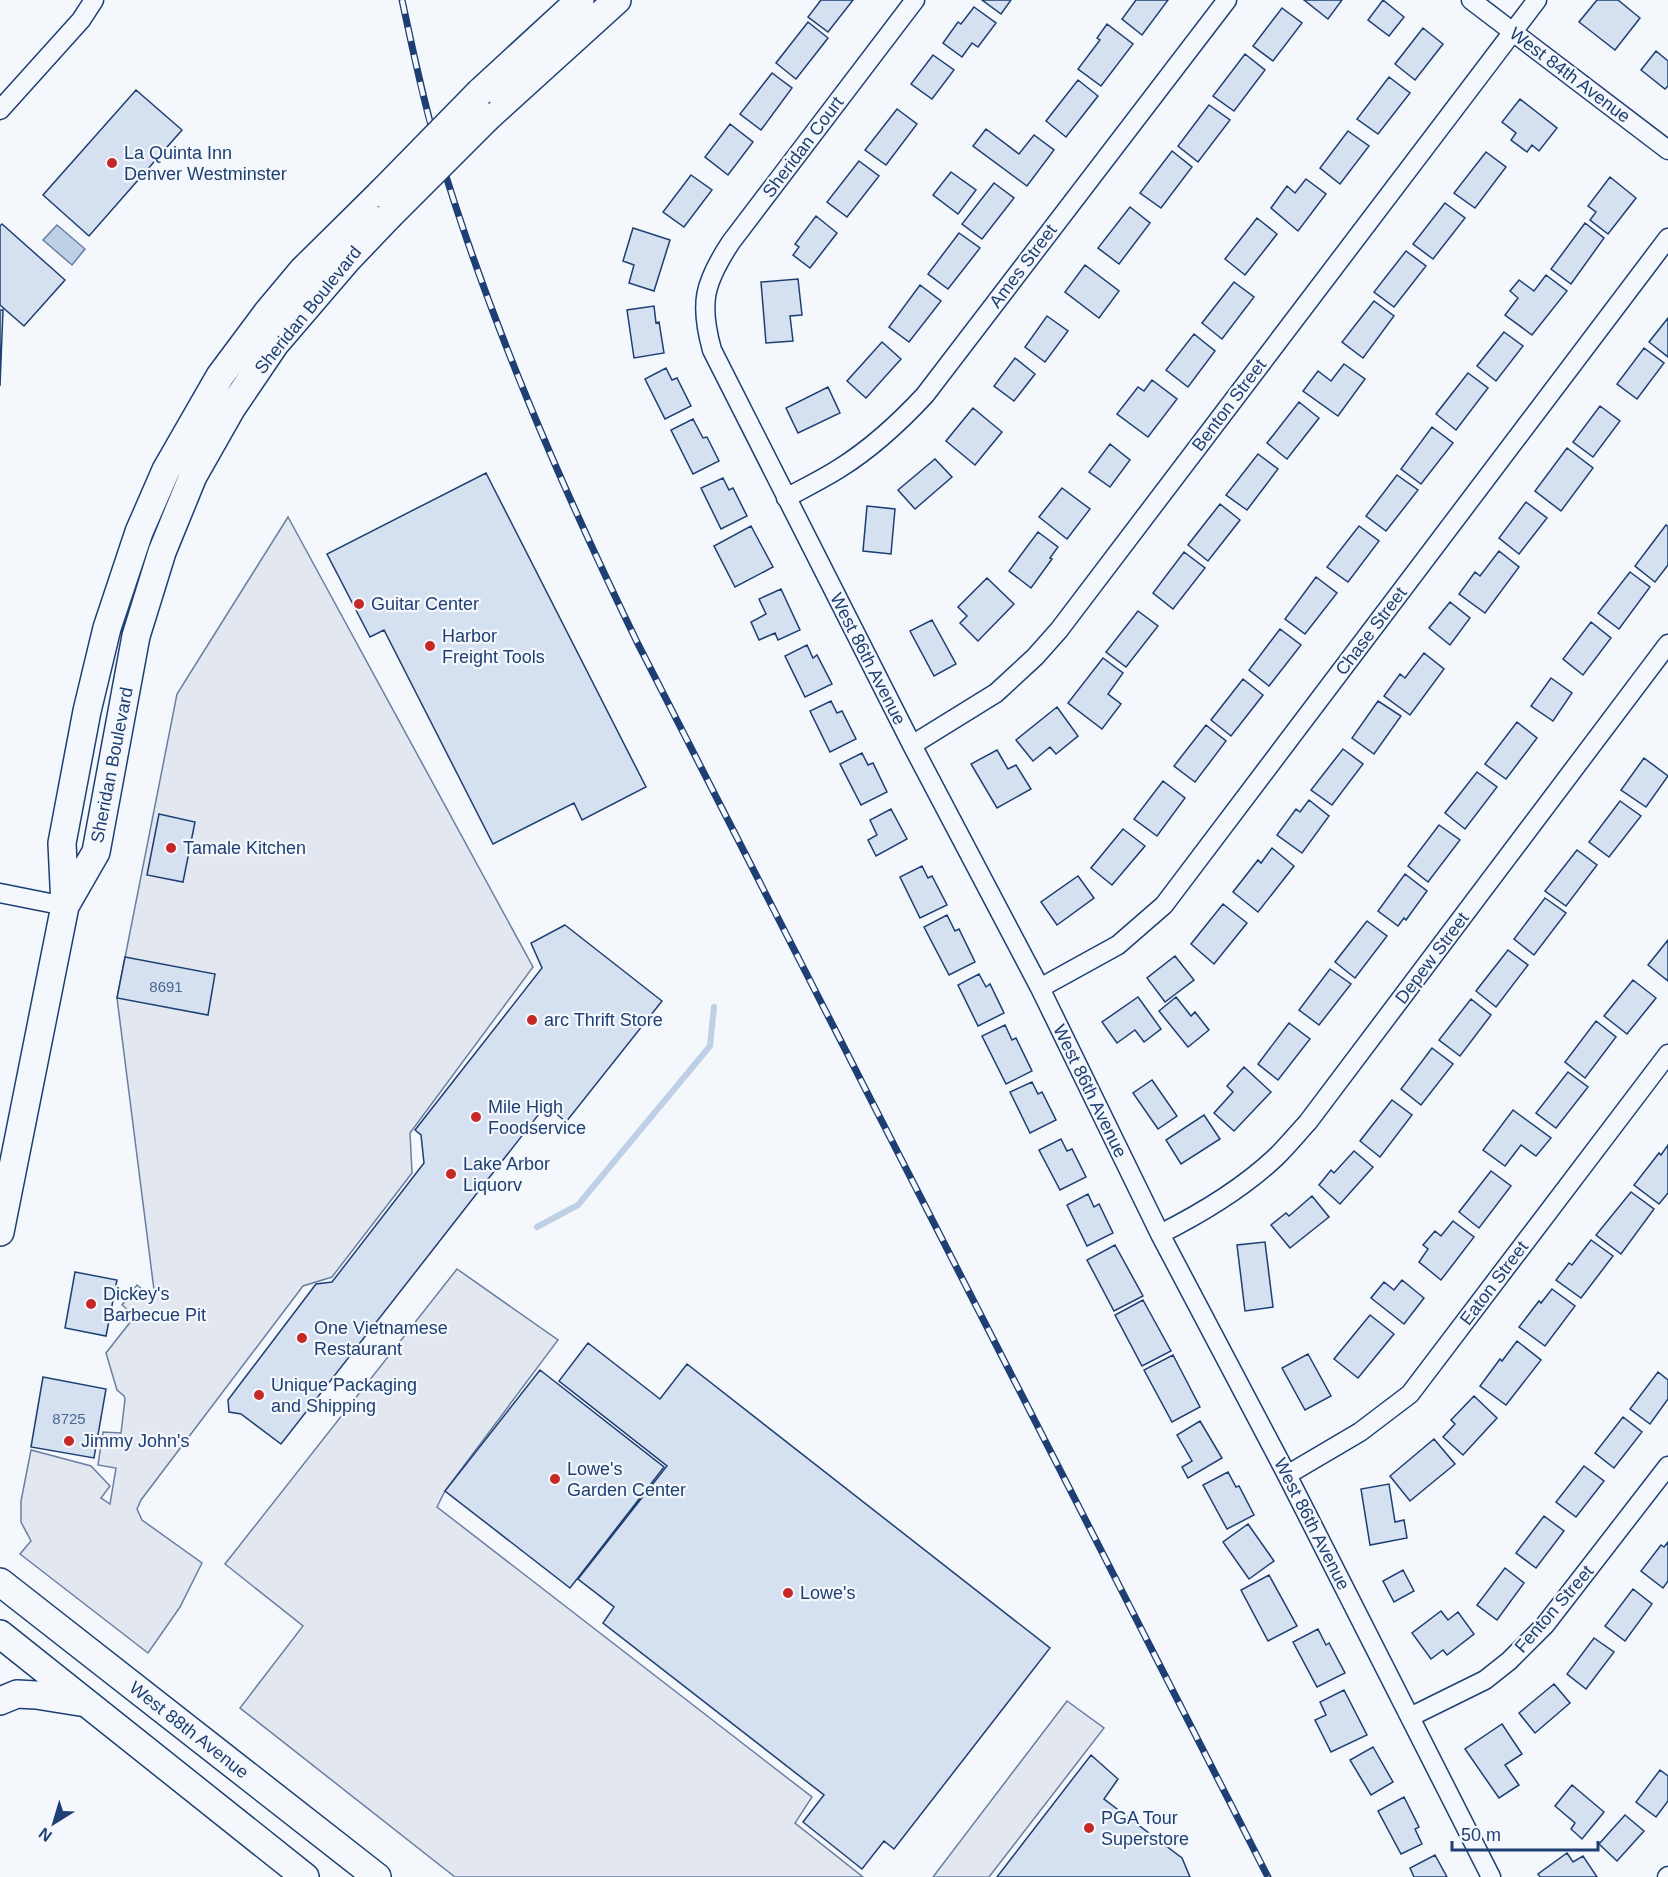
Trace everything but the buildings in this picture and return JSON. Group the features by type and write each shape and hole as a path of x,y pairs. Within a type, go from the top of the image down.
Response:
{"main road":[{"name":"Sheridan Boulevard","path":"0,1232 65,906 62,843 85,721 107,628 139,532 166,470 220,376 267,313 303,270 384,205 484,105 580,0"},
{"name":"Sheridan Boulevard","path":"484,105 617,0"},
{"name":"West 88th Avenue","path":"0,1582 377,1877"},
{"path":"0,1634 305,1877"},
{"path":"0,1701 17,1694 87,1703"}],"street":[{"path":"0,110 81,20 94,0"},
{"name":"Sheridan Court","path":"704,301 711,275 731,242 915,0"},
{"name":"Ames Street","path":"786,498 840,468 898,424 925,395 1227,0"},
{"name":"West 84th Avenue","path":"1471,0 1668,150"},
{"name":"Benton Street","path":"912,745 996,693 1035,657 1059,630 1537,0"},
{"name":"Chase Street","path":"1040,988 1118,945 1164,905 1668,237"},
{"name":"West 86th Avenue","path":"704,301 712,351 912,745 1040,988 1160,1234 1287,1475 1491,1877"},
{"name":"Depew Street","path":"1160,1234 1200,1214 1242,1185 1276,1157 1308,1122 1668,644"},
{"path":"0,893 65,906"},
{"name":"Eaton Street","path":"1287,1475 1360,1432 1410,1394 1668,1054"},
{"name":"Fenton Street","path":"1410,1717 1485,1680 1509,1661 1545,1625 1668,1466"}],"shaded area":[{"path":"288,517 533,967 410,1133 412,1173 332,1277 303,1286 141,1500 137,1509 142,1520 202,1563 180,1607 148,1653 20,1554 31,1541 21,1522 21,1501 31,1450 91,1466 110,1486 101,1498 110,1504 116,1468 98,1465 103,1432 121,1433 125,1399 117,1390 106,1353 135,1316 122,1305 137,1285 148,1294 154,1290 117,998 177,694"},
{"path":"457,1269 558,1340 445,1491 437,1507 812,1797 795,1823 863,1877 455,1877 240,1708 303,1626 225,1564"},
{"path":"1067,1701 1104,1728 989,1877 933,1877"}],"water":[{"path":"57,225 85,249 72,265 43,240"}],"waterway":[{"path":"537,1227 578,1205 710,1046 714,1007"}],"railway":[{"path":"402,0 418,75 458,213 503,338 581,522 637,642 1268,1877"}],"place":[{"name":"La Quinta Inn Denver Westminster","path":"112,163"},
{"name":"Guitar Center","path":"359,604"},
{"name":"Harbor Freight Tools","path":"430,646"},
{"name":"Tamale Kitchen","path":"171,848"},
{"name":"arc Thrift Store","path":"532,1020"},
{"name":"Mile High Foodservice","path":"476,1117"},
{"name":"Lake Arbor Liquorv","path":"451,1174"},
{"name":"Dickey's Barbecue Pit","path":"91,1304"},
{"name":"One Vietnamese Restaurant","path":"302,1338"},
{"name":"Unique Packaging and Shipping","path":"259,1395"},
{"name":"Jimmy John's","path":"69,1441"},
{"name":"Lowe's Garden Center","path":"555,1479"},
{"name":"Lowe's","path":"788,1593"},
{"name":"PGA Tour Superstore","path":"1089,1828"}]}
